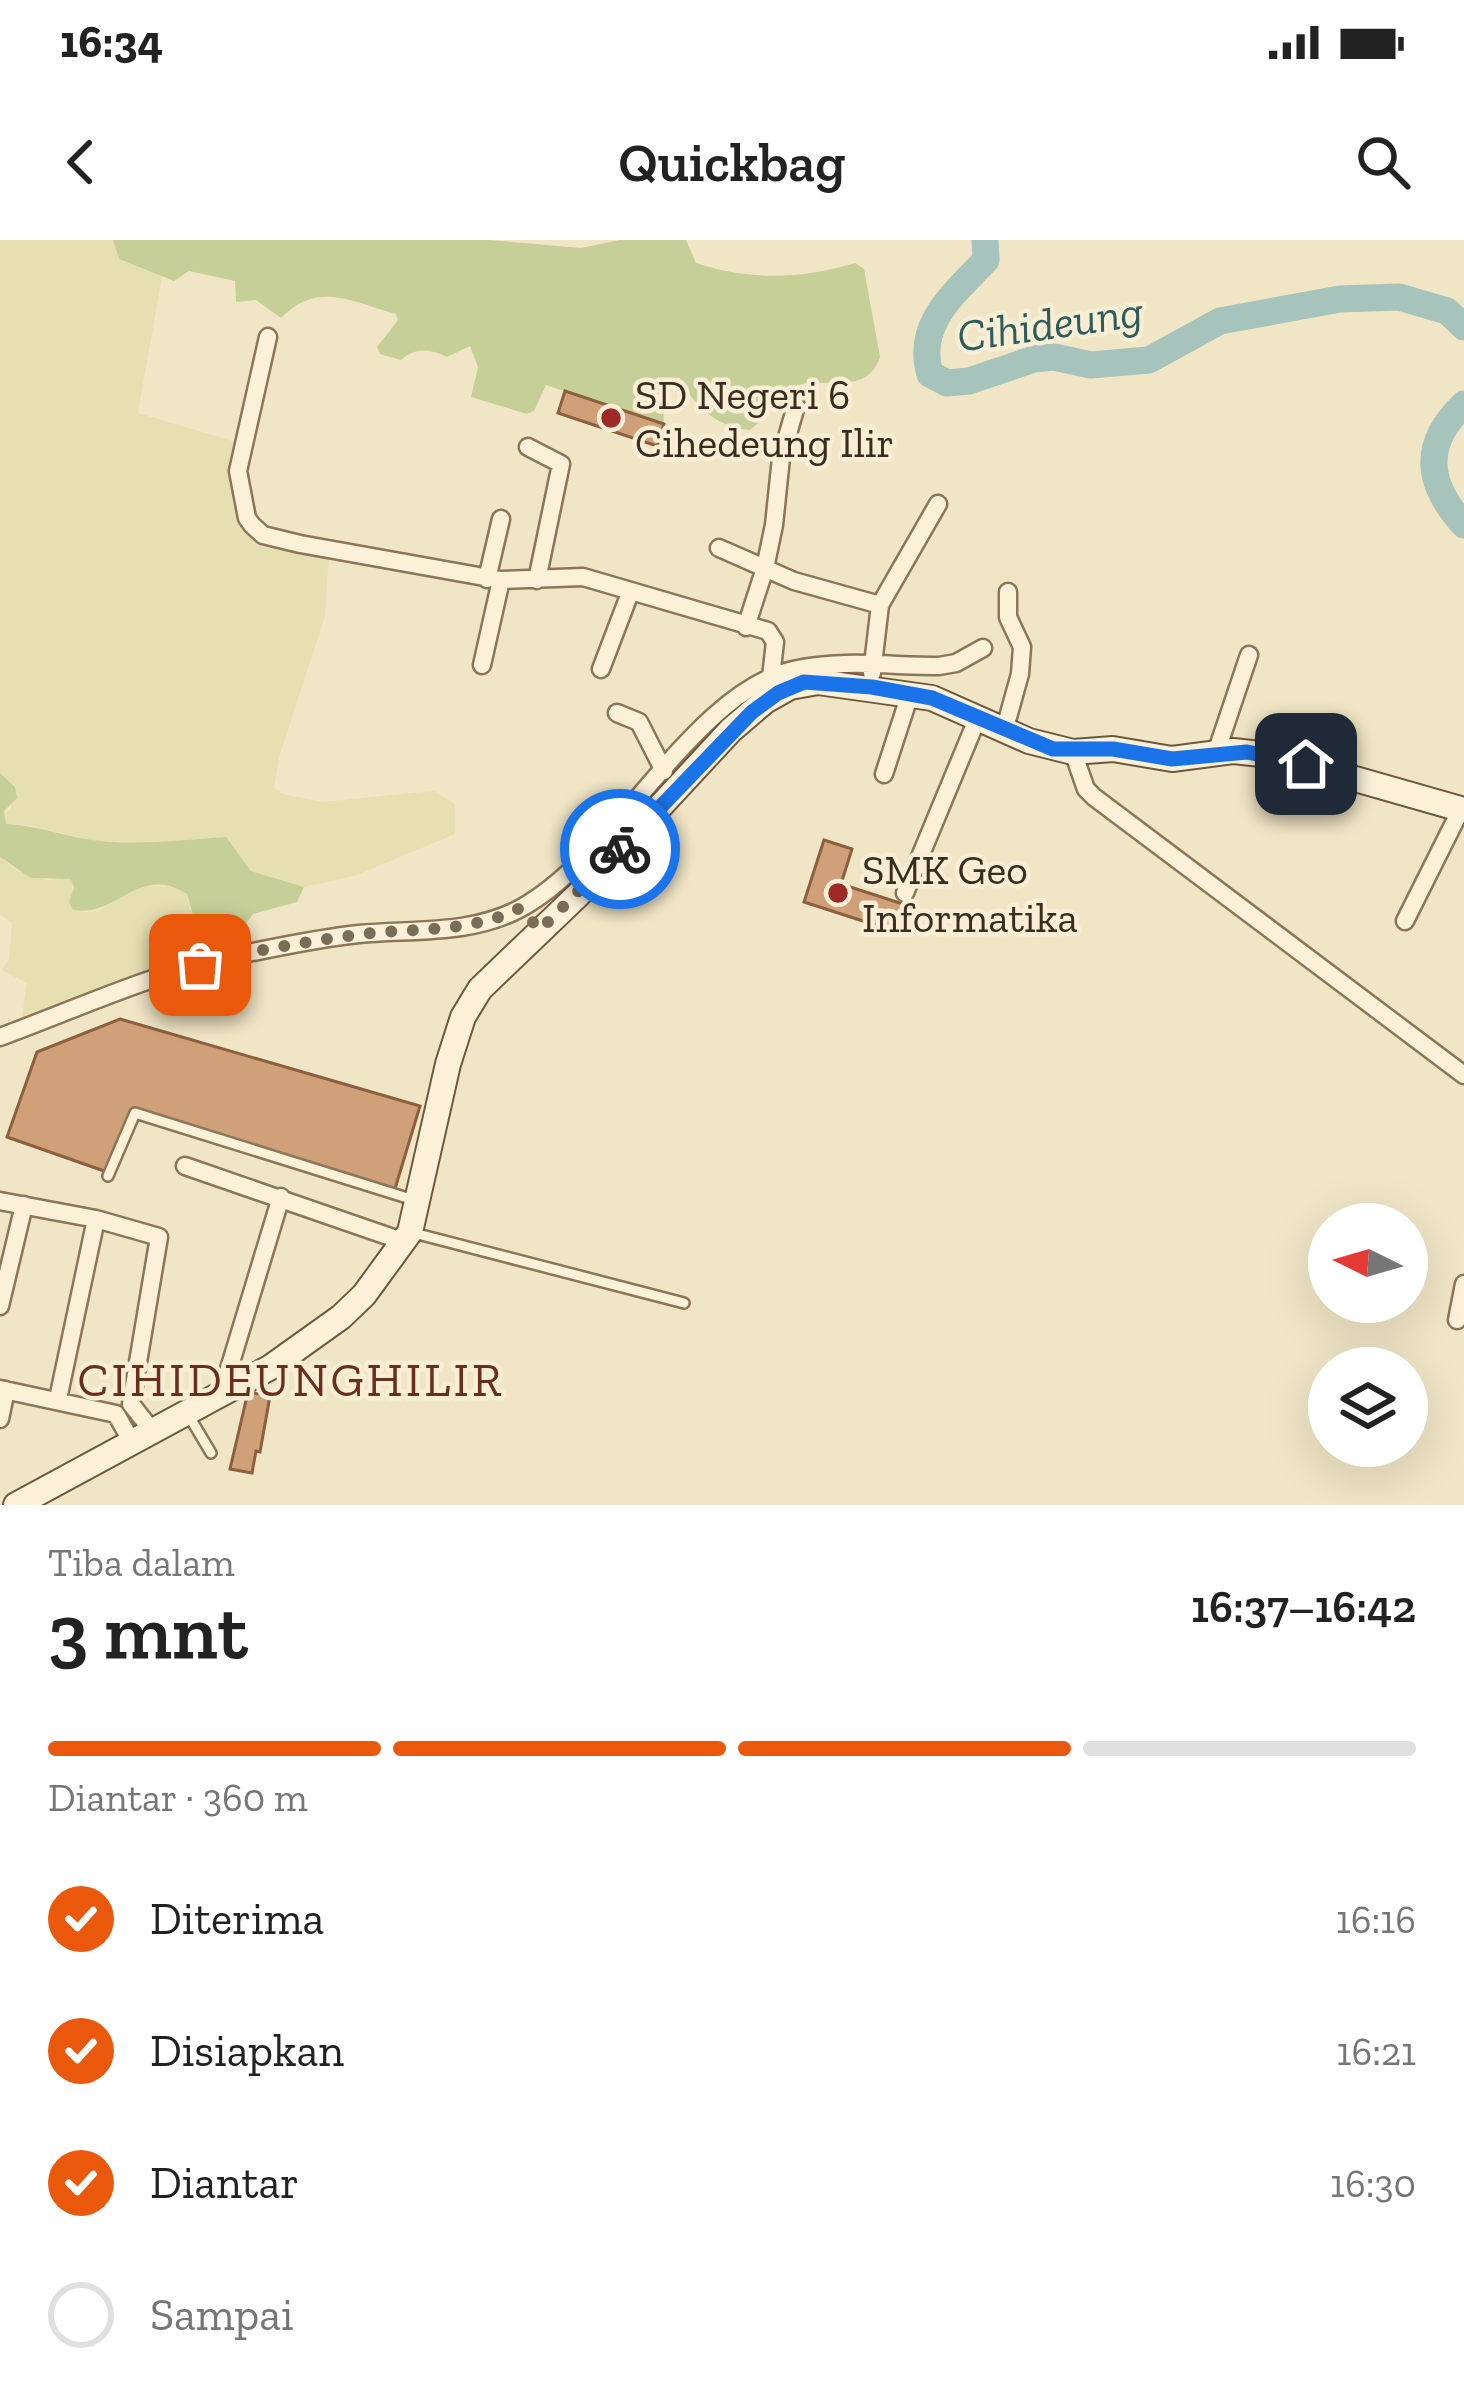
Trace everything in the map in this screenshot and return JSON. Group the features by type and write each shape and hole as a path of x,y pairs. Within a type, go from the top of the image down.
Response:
{"main road":[{"path":"25,1503 271,1367 341,1317 384,1271 406,1237 448,1064 463,1018 489,978 731,730 765,701 804,682 872,675 1075,759 1113,749 1172,759 1216,753 1270,755 1462,810"}],"street":[{"path":"268,337 238,471 247,518 263,535 495,579 583,577 772,634 770,677"},
{"path":"746,627 765,568 781,458 796,406"},
{"path":"528,447 561,464 537,580"},
{"path":"872,675 880,605 938,504"},
{"path":"482,665 501,520"},
{"path":"719,548 794,580 880,605"},
{"path":"1005,728 1022,647 1007,617 1008,592"},
{"path":"601,669 630,593"},
{"path":"0,1037 231,956 359,934 477,923 520,908 569,874 725,706 770,677 821,665 872,675 939,666 956,663 983,648"},
{"path":"1216,753 1250,655"},
{"path":"884,774 910,694"},
{"path":"617,713 639,722 664,771"},
{"path":"905,893 978,716"},
{"path":"1075,759 1086,789 1464,1075"},
{"path":"1405,921 1462,810"},
{"path":"520,908 540,930"},
{"path":"185,1166 406,1237"},
{"path":"222,1392 281,1197"},
{"path":"0,1201 96,1219 152,1234 161,1242 124,1409 143,1438"},
{"path":"0,1306 24,1205"},
{"path":"58,1399 96,1219"},
{"path":"1457,1320 1464,1284"},
{"path":"0,1419 3,1389 124,1409"}],"lane":[{"path":"108,1176 136,1113 417,1202"},
{"path":"406,1237 684,1303"},
{"path":"187,1413 211,1453"}],"shaded area":[{"path":"0,240 113,240 119,259 162,276 138,413 239,443 240,520 329,554 325,616 279,757 274,787 282,794 322,802 433,791 455,804 455,834 354,876 304,887 251,871 226,837 158,843 95,841 30,825 5,824 2,818 11,807 15,787 0,773"},
{"path":"0,857 17,871 47,880 72,878 73,910 83,912 97,912 140,886 175,887 187,894 190,910 221,931 223,942 22,1018 27,983 2,970 9,959 12,923 0,914"}],"green space":[{"path":"113,240 489,240 581,248 620,240 686,240 696,263 736,273 795,275 855,263 864,269 880,357 874,369 855,381 789,389 770,402 767,416 750,430 707,413 679,377 667,386 664,424 546,385 534,411 527,414 471,397 478,367 470,346 447,357 423,351 401,360 380,354 377,347 398,320 396,314 322,297 295,306 281,318 256,300 236,302 235,281 189,271 174,281 119,259"},
{"path":"0,773 15,787 17,798 4,811 6,824 116,842 226,837 251,871 304,887 297,902 253,914 232,943 223,942 215,925 195,922 187,894 170,886 141,888 103,907 73,910 71,879 31,878 0,857"}],"building":[{"name":"SD Negeri 6 Cihedeung Ilir","path":"565,391 664,424 657,446 558,413"},
{"name":"SMK Geo Informatika","path":"824,840 852,849 841,884 903,904 894,931 804,902"},
{"path":"120,1019 420,1106 394,1192 133,1108 107,1172 7,1137 37,1052"},
{"path":"248,1392 270,1396 252,1473 230,1469"}],"waterway":[{"name":"Cihideung","path":"985,240 986,260 951,297 928,340 930,374 947,383 969,381 1034,359 1054,357 1091,365 1149,360 1220,321 1340,299 1399,297 1447,311 1464,327"},
{"name":"Cihideung","path":"1464,404 1441,434 1434,464 1442,494 1464,525"}],"way so far":[{"path":"200,965 359,934 477,923 520,908 540,930 620,849"}],"place":[{"name":"SD Negeri 6 Cihedeung Ilir","path":"611,418"},
{"name":"SMK Geo Informatika","path":"838,893"}],"district":[{"name":"CIHIDEUNGHILIR","path":"291,1379"}],"route":[{"path":"620,849 731,730 778,693 804,682 932,698 1053,749 1113,749 1172,759 1233,751 1306,764"}]}
